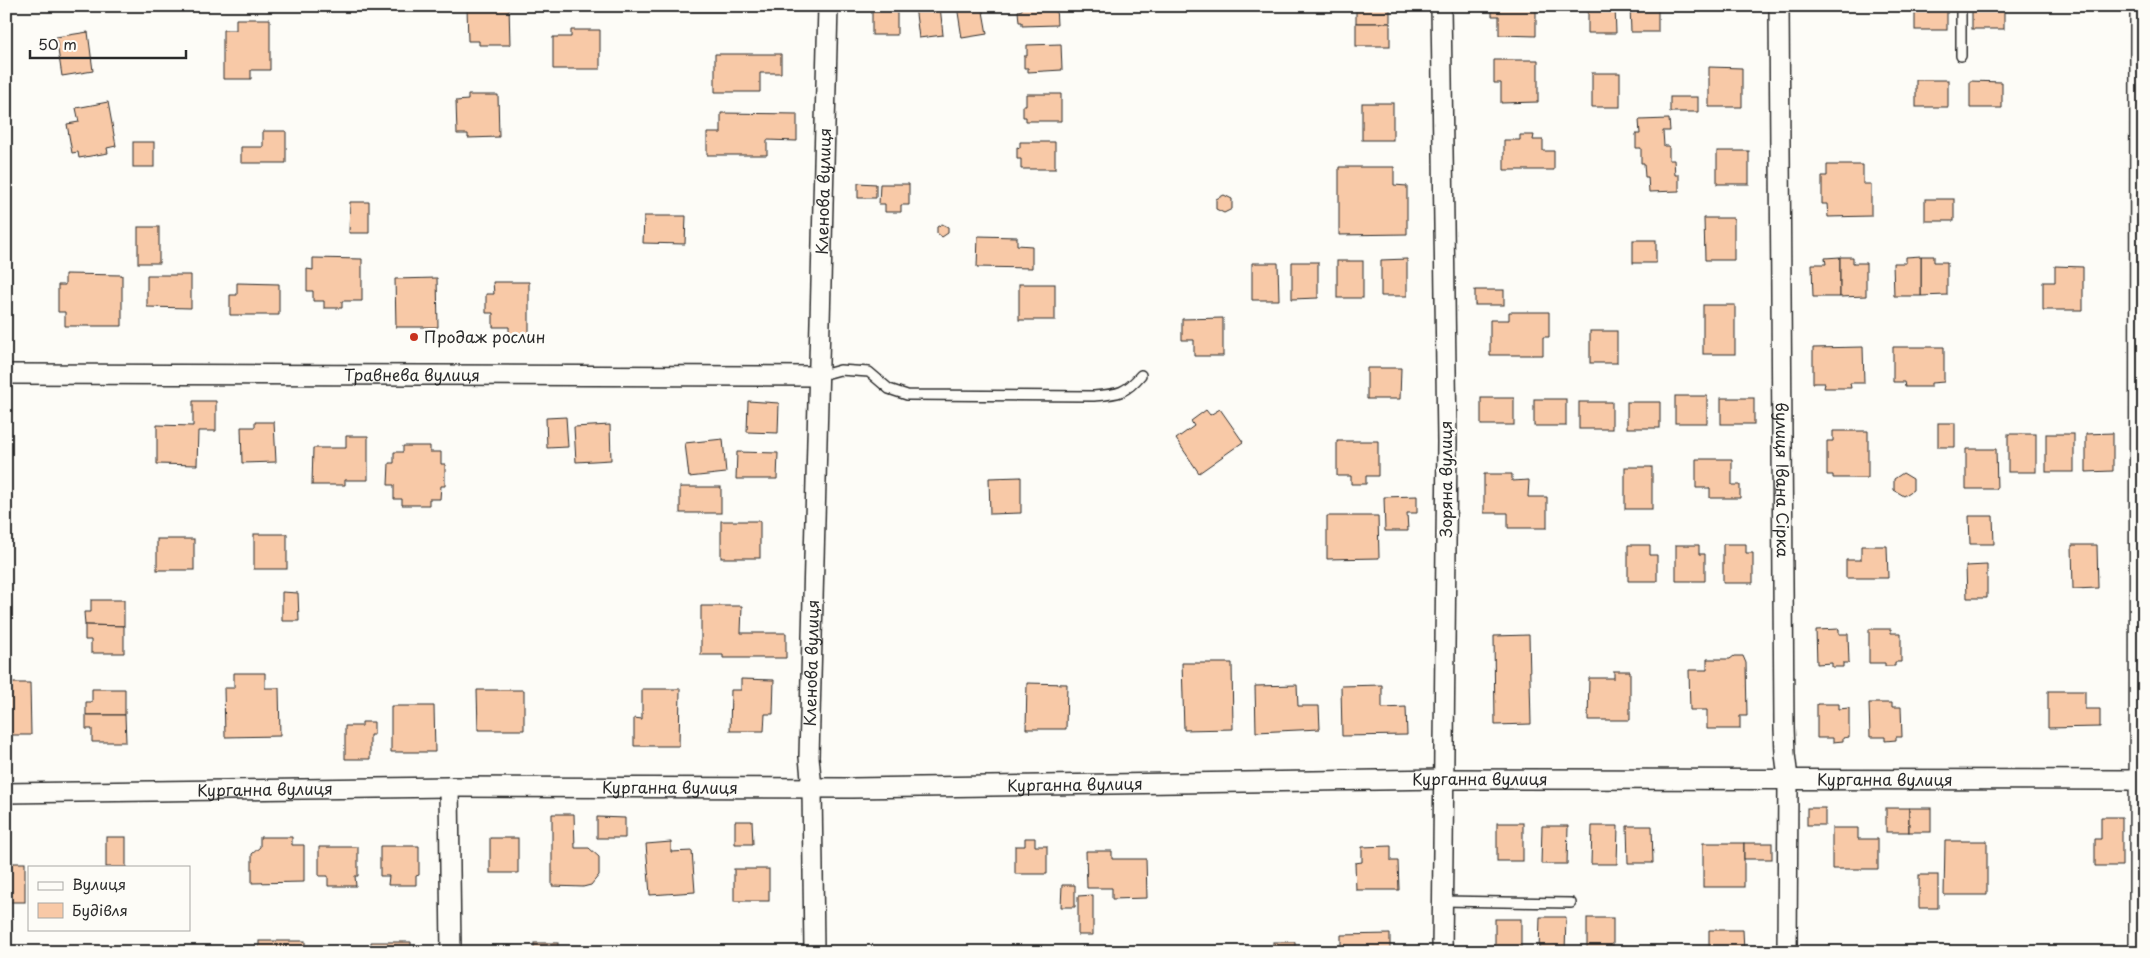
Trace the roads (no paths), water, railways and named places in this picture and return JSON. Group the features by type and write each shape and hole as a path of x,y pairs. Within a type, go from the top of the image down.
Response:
{"street":[{"name":"Кленова вулиця","path":"814,952 810,747 828,6"},
{"name":"Зоряна вулиця","path":"1441,6 1447,442 1442,952"},
{"name":"вулиця Івана Сірка","path":"1779,6 1784,754 1788,778 1787,952"},
{"path":"2139,952 2142,780 2140,6"},
{"name":"Травнева вулиця","path":"6,374 818,376"},
{"name":"Курганна вулиця","path":"6,793 449,787 812,788 1444,779 2142,780"},
{"path":"449,787 450,952"}],"lane":[{"path":"1961,6 1961,56"},
{"path":"818,376 840,370 869,372 889,389 908,395 1094,396 1115,394 1130,388 1141,375"},
{"path":"1443,902 1571,903"}],"place":[{"name":"Продаж рослин","path":"414,337"}]}
